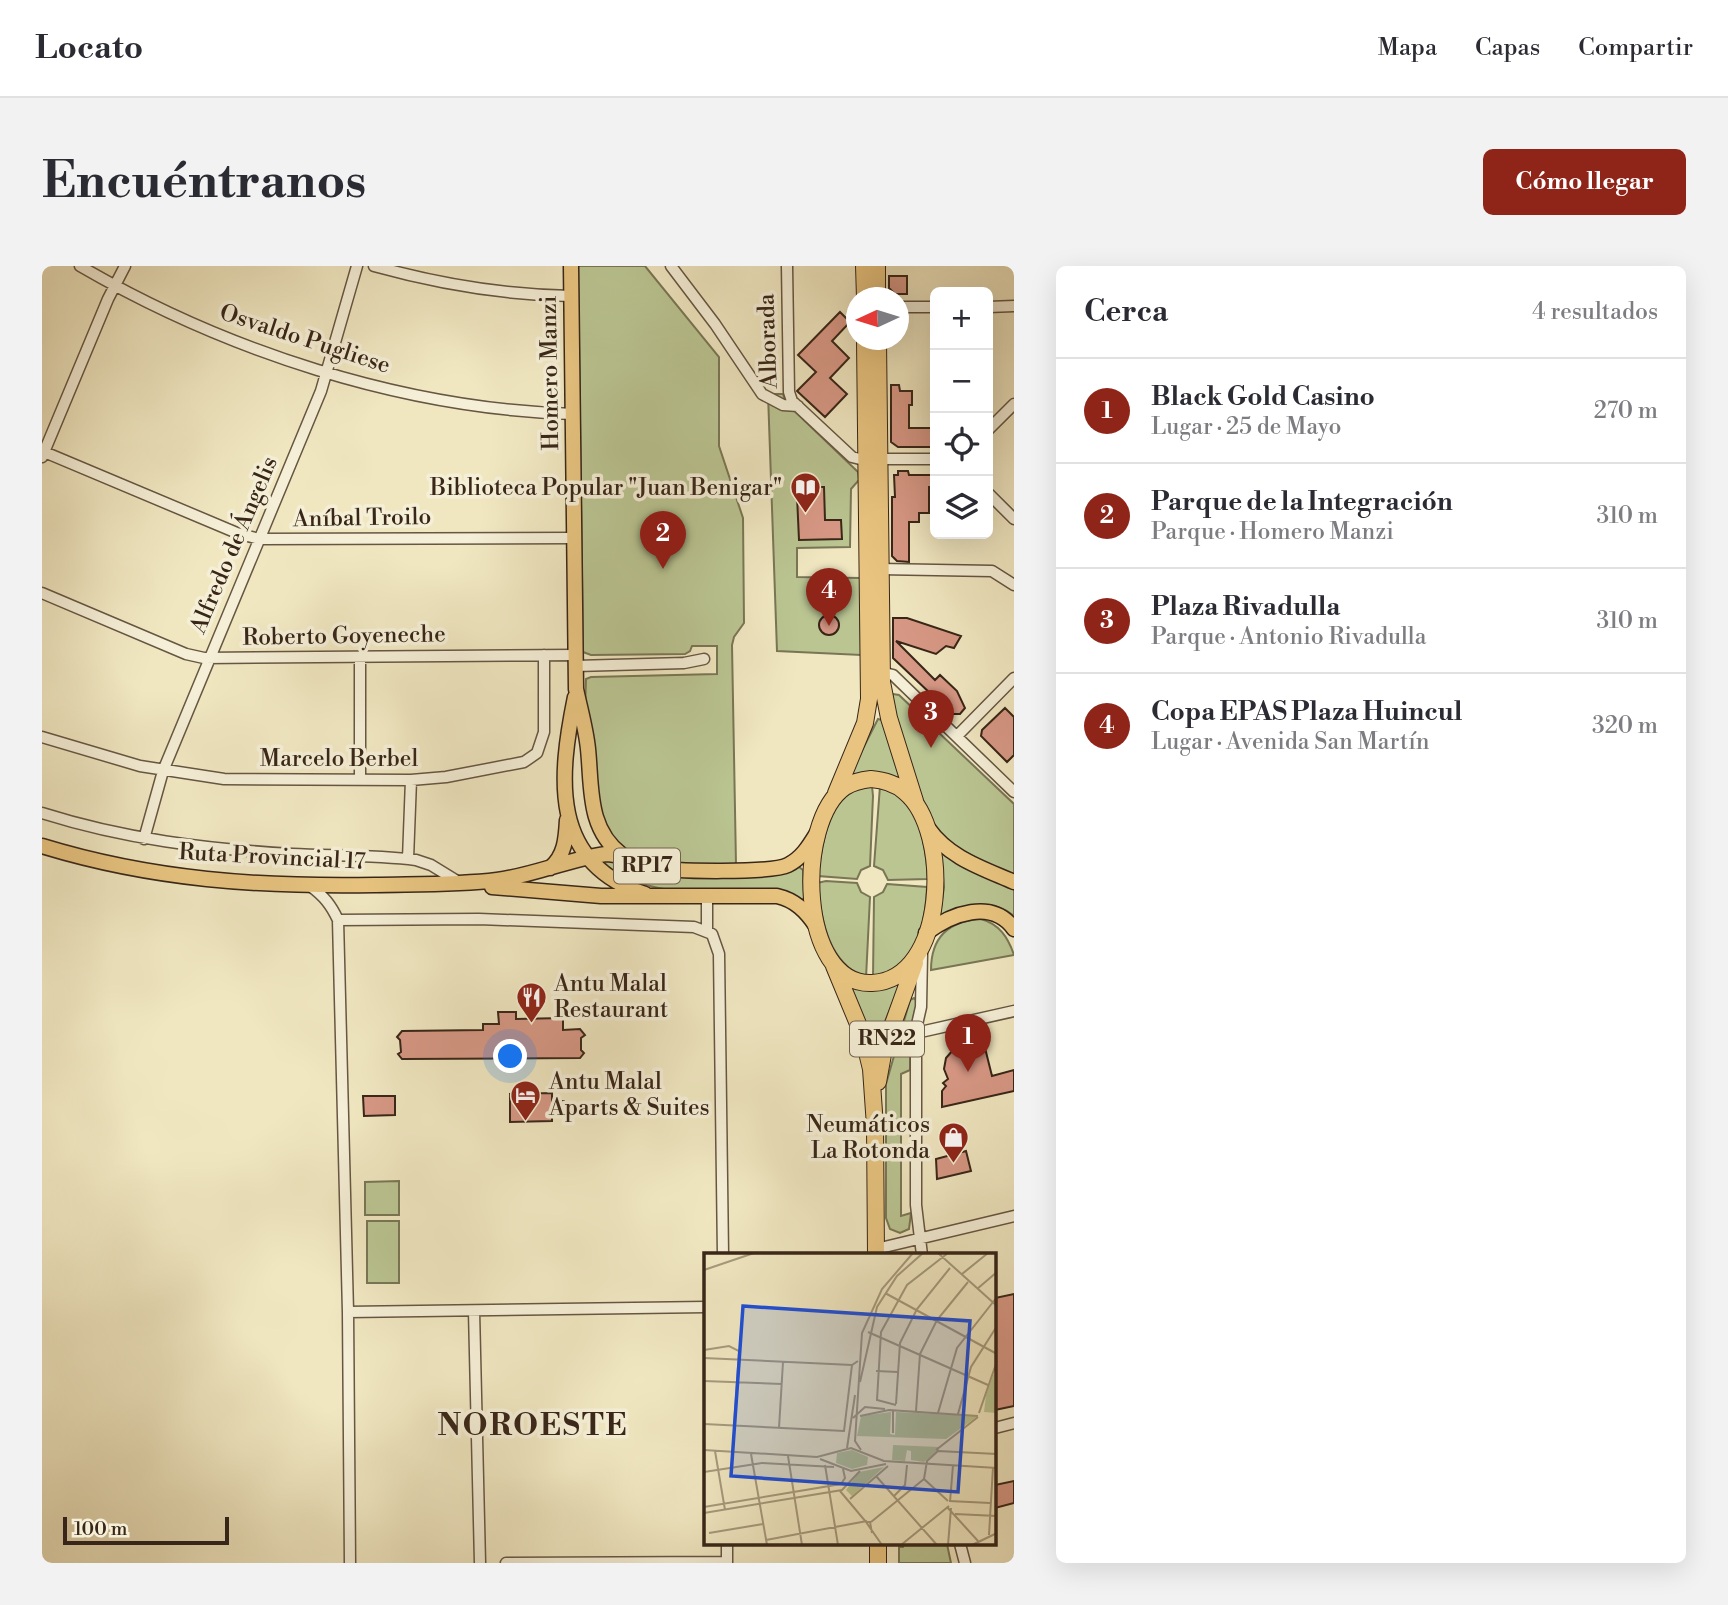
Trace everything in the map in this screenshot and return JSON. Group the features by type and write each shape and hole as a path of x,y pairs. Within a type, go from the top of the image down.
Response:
{"highway":[{"path":"864,266 865,287"},
{"path":"877,266 877,287"},
{"name":"RN22","path":"866,350 880,569 875,671 865,723 820,829 810,878 813,910 819,932 867,1047 872,1069 876,1252"},
{"name":"RN22","path":"875,1126 884,1049 922,944 933,906 936,880 933,853 875,671 873,460 878,350"},
{"path":"834,799 853,783 880,780 904,791 919,812"},
{"name":"RN22","path":"832,960 854,979 875,983 905,971 922,944"}],"main road":[{"name":"Homero Manzi","path":"571,266 576,689 564,758 567,811 577,841 602,871 621,884 643,893 660,896"},
{"name":"Homero Manzi","path":"576,689 587,741 594,815 606,840 625,857"},
{"path":"545,871 563,851 567,811"},
{"path":"919,812 935,837 949,851 1014,882"},
{"name":"Ruta Provincial 17","path":"462,884 545,871 606,854 663,869 777,869 792,863 804,853 820,829"},
{"name":"Ruta Provincial 17","path":"42,846 172,876 217,881 310,886 462,884 578,895 783,898 806,912 819,932"},
{"path":"922,944 950,918 978,911 997,915 1014,929"}],"street":[{"name":"Osvaldo Pugliese","path":"80,266 199,327 327,373 367,384 450,400 535,412 573,414"},
{"path":"43,453 125,266"},
{"name":"Alfredo de Ángelis","path":"144,839 163,771 327,373 357,266"},
{"path":"374,266 465,287 521,294 571,296"},
{"path":"671,266 715,324 762,394 783,405 798,407"},
{"name":"Alborada","path":"788,266 789,394 798,407 847,454 857,459 873,460"},
{"path":"993,306 1014,306"},
{"path":"909,307 930,307"},
{"path":"993,425 1014,404"},
{"name":"Aníbal Troilo","path":"43,453 237,533 259,539 574,538"},
{"path":"873,460 930,460"},
{"path":"993,498 1014,519"},
{"path":"880,569 992,571 1014,585"},
{"name":"Roberto Goyeneche","path":"42,593 191,656 209,659 544,655 576,660 684,663 704,659"},
{"name":"Marcelo Berbel","path":"42,737 163,771 236,780 411,780 457,775 524,762 534,757 542,744 544,732 544,655"},
{"path":"360,657 360,780"},
{"path":"875,671 893,675 1014,792"},
{"path":"957,736 1014,678"},
{"path":"408,859 411,780"},
{"path":"42,813 144,839 234,850 408,859 431,865 462,884"},
{"path":"310,886 322,894 338,920 348,1312 350,1563"},
{"path":"707,896 707,930"},
{"path":"338,920 479,919 707,930 716,940 719,954 723,1253"},
{"path":"922,944 921,1007 916,1033 916,1205 922,1253"},
{"path":"916,1033 1014,1011"},
{"path":"876,1252 920,1238 1014,1216"},
{"path":"348,1312 704,1307"},
{"path":"474,1311 480,1563"},
{"path":"996,1428 1014,1423"},
{"path":"961,1546 965,1563"},
{"path":"506,1563 727,1562"}],"green space":[{"path":"578,266 645,266 719,357 719,446 743,518 744,623 732,645 736,865 671,865 643,859 618,845 600,818 585,711 586,679 717,674 717,646 692,646 685,654 591,655 583,652"},
{"path":"768,394 783,394 786,403 858,472 859,480 851,489 850,547 797,548 797,577 860,578 861,655 777,651"},
{"path":"893,694 899,695 1014,804 1014,875 960,852 936,829 921,796 890,698"},
{"path":"878,719 882,720 900,777 847,780"},
{"path":"872,786 870,866 861,870 857,879 818,876 827,828 838,805 845,796 855,790"},
{"path":"880,786 893,791 912,811 922,837 928,879 888,880 883,870 874,866"},
{"path":"940,851 1014,889 1014,916 1005,910 987,905 969,906 940,915 944,887"},
{"path":"602,859 637,868 799,867 803,870 804,898 801,901 693,894 662,889 635,882 615,872"},
{"path":"817,883 857,883 861,892 870,897 866,978 843,962 829,938 824,925"},
{"path":"887,884 927,887 925,908 921,931 906,962 890,974 873,978 874,897 883,892"},
{"path":"981,919 1002,932 1014,955 931,970 934,948 944,933 959,923"},
{"path":"902,980 877,1041 873,1043 850,986"},
{"path":"914,998 917,1002 910,1032 910,1070 901,1074 901,1216 911,1213 909,1229 900,1233 890,1229 886,1218 886,1084 910,1000"},
{"path":"399,1181 399,1215 365,1215 365,1182"},
{"path":"367,1221 399,1221 399,1283 367,1283"},
{"path":"947,1546 951,1563 899,1563 899,1547"}],"building":[{"path":"889,276 907,276 907,287 889,287"},
{"path":"840,312 846,318 846,326 832,341 849,358 830,378 847,394 825,417 797,391 816,372 798,355"},
{"path":"891,385 899,385 900,391 912,391 909,428 930,428 930,447 898,447 891,442"},
{"path":"898,471 908,471 909,475 930,475 929,513 919,513 919,522 909,522 909,562 897,561 892,556 892,497 895,497 894,475 898,475"},
{"path":"811,487 824,487 825,520 841,520 842,539 799,540 797,496 812,496"},
{"path":"829,615 836,618 839,625 836,632 829,635 822,632 819,625 822,618"},
{"path":"893,618 907,618 961,636 954,648 946,646 936,654 896,641 935,680 940,675 957,691 965,708 960,714 952,714 893,658"},
{"path":"1005,708 1014,717 1014,755 1007,762 981,736 982,730"},
{"path":"498,1012 516,1012 516,1019 563,1018 563,1030 580,1029 585,1035 581,1038 581,1050 584,1053 580,1058 402,1059 398,1054 401,1052 400,1040 397,1037 402,1031 483,1030 483,1024 499,1024"},
{"path":"982,1036 992,1076 1014,1070 1014,1091 942,1107 942,1091 946,1086 943,1083 948,1079 944,1069 946,1058 953,1050 968,1047 971,1039"},
{"path":"552,1093 552,1101 564,1101 564,1113 552,1113 552,1121 510,1122 510,1094"},
{"path":"363,1096 395,1096 395,1115 364,1116"},
{"name":"Neumáticos La Rotonda","path":"966,1151 971,1171 937,1179 936,1159"},
{"path":"1014,1294 1014,1406 996,1410 996,1298"},
{"path":"1014,1481 1014,1503 996,1508 996,1485"}],"place":[{"name":"Biblioteca Popular \"Juan Benigar\"","path":"805,515"},
{"name":"Parque de la Integración","path":"663,569"},
{"name":"Copa EPAS Plaza Huincul","path":"829,626"},
{"name":"Plaza Rivadulla","path":"931,748"},
{"name":"Antu Malal Restaurant","path":"531,1024"},
{"name":"Black Gold Casino","path":"968,1072"},
{"name":"Antu Malal Aparts & Suites","path":"526,1122"},
{"name":"Neumáticos La Rotonda","path":"953,1165"}],"district":[{"name":"NOROESTE","path":"533,1426"}]}
